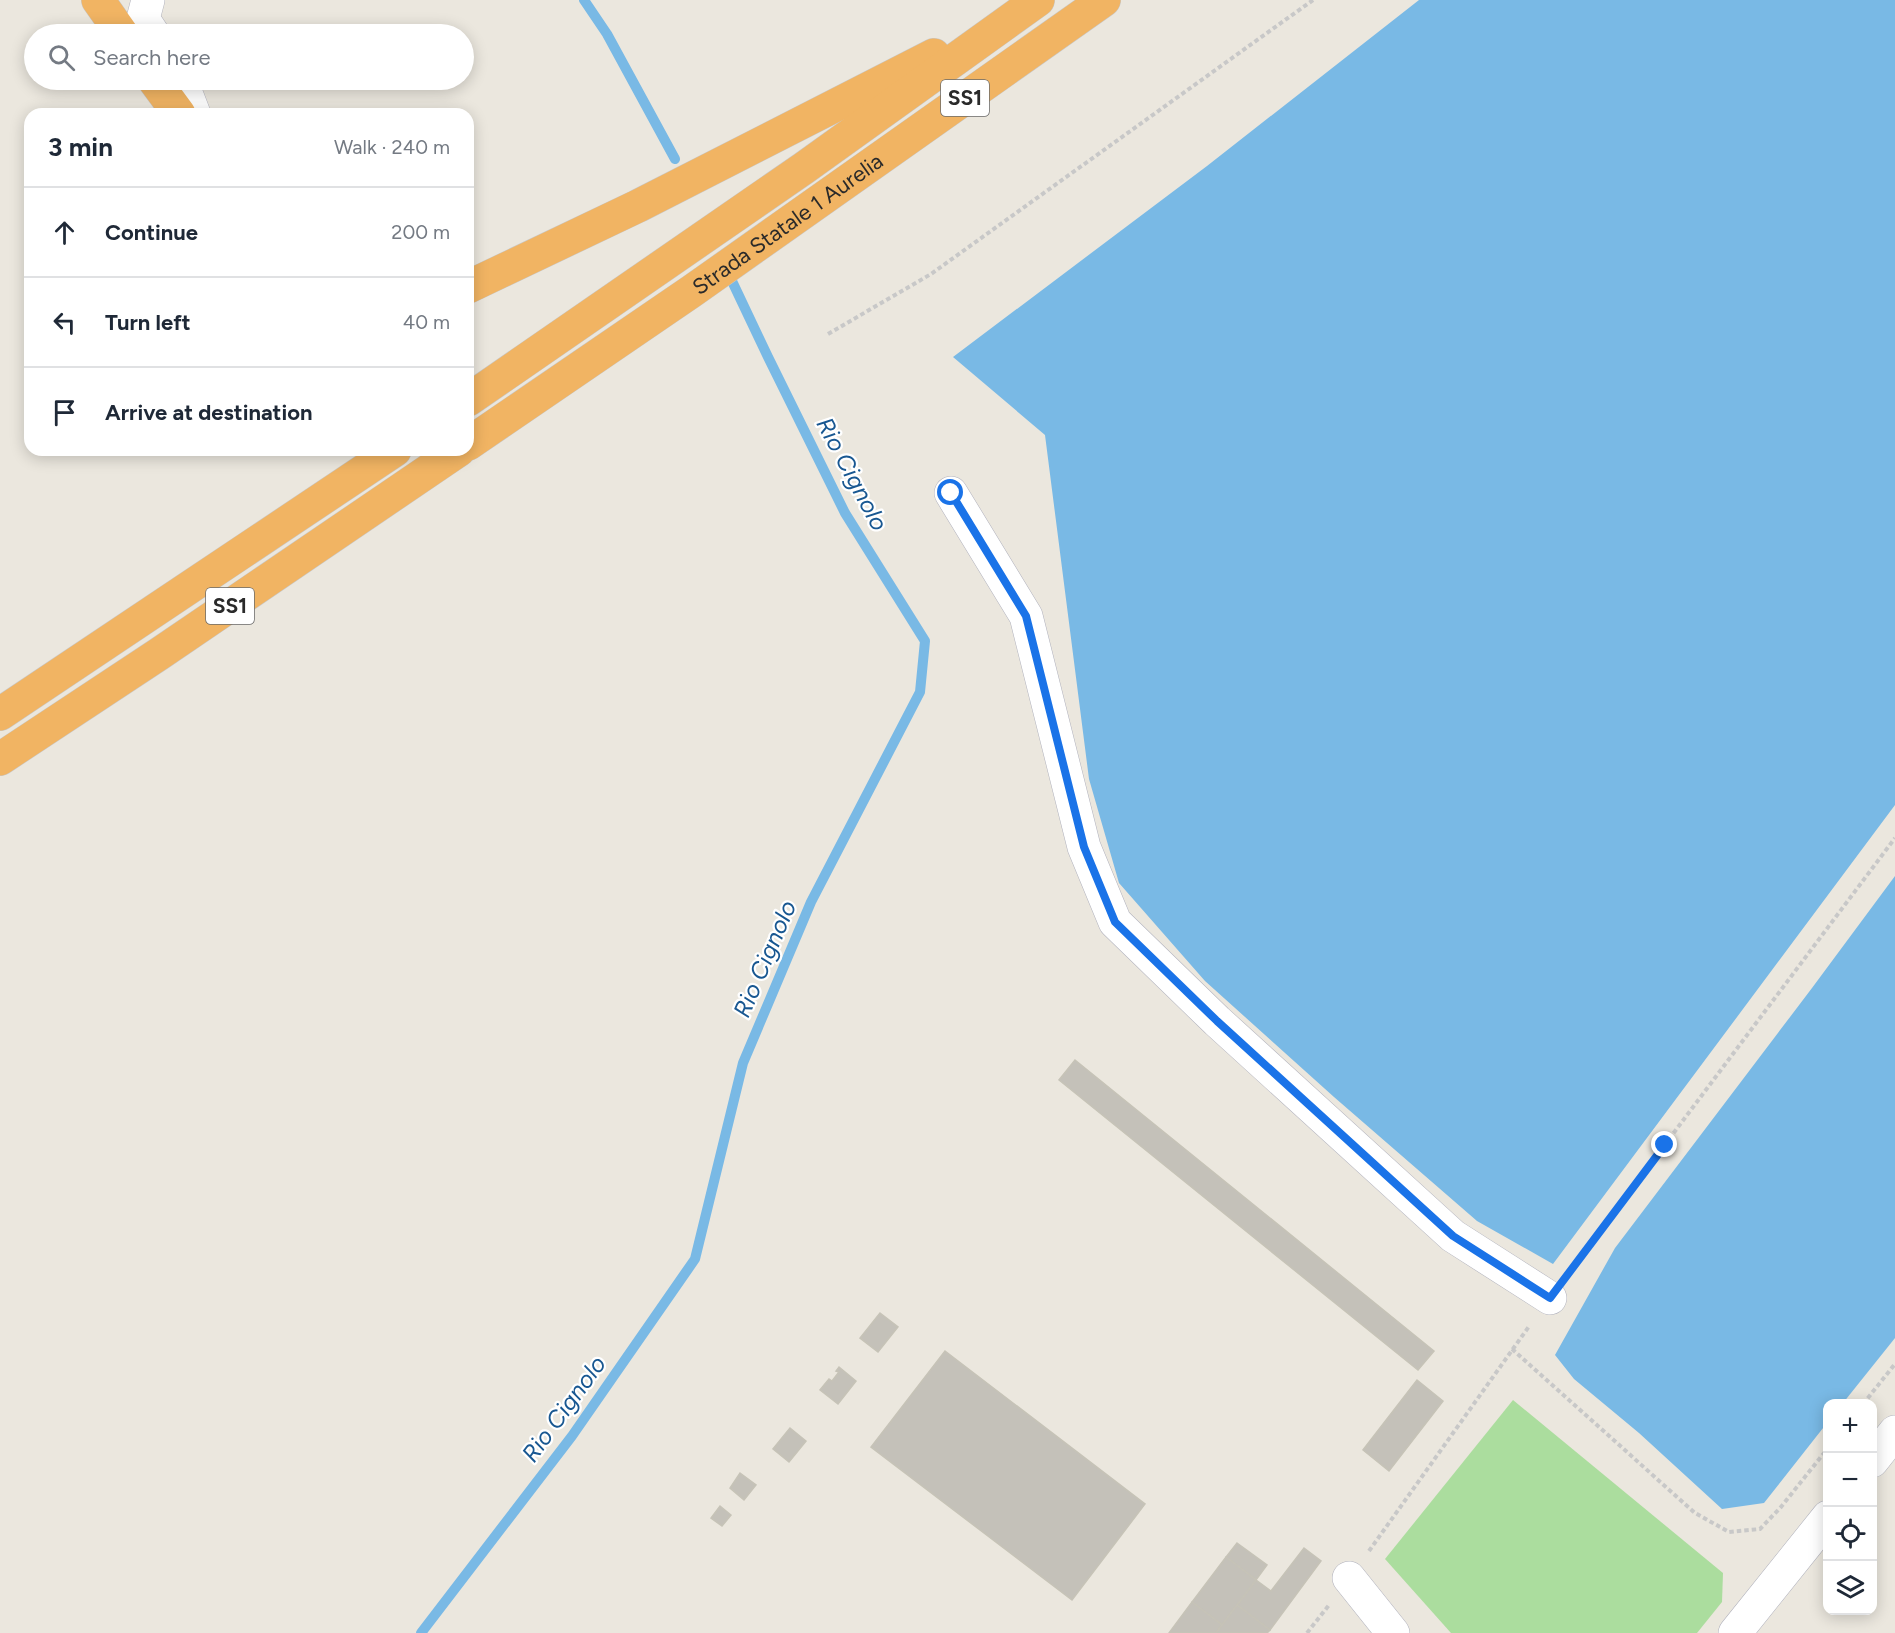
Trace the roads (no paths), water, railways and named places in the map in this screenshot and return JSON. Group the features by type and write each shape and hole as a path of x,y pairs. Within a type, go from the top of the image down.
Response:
{"highway":[{"path":"98,0 115,24"},
{"name":"Strada Statale 1 Aurelia","path":"474,440 692,291 1104,0"},
{"path":"474,284 717,167 786,129 1031,5"},
{"name":"Strada Statale 1 Aurelia","path":"474,396 804,168 1031,5"},
{"path":"161,90 175,108"},
{"name":"SS1","path":"0,714 386,456"},
{"name":"SS1","path":"0,759 450,456"}],"street":[{"path":"146,24 143,19 148,0"},
{"path":"185,90 192,108"},
{"path":"951,493 1026,616 1084,847 1115,922 1217,1021 1453,1236 1550,1298"},
{"path":"1877,1455 1895,1432"},
{"path":"1735,1633 1823,1522"},
{"path":"1349,1578 1393,1633"}],"water":[{"path":"1419,0 1895,0 1895,805 1553,1264 1477,1221 1334,1097 1205,981 1119,883 1089,779 1045,435 953,357 1207,166"},
{"path":"1895,876 1895,1338 1846,1399 1823,1399 1823,1428 1764,1503 1722,1509 1639,1433 1574,1379 1555,1355 1615,1248"}],"waterway":[{"name":"Rio Cignolo","path":"584,0 607,34 675,159"},
{"name":"Rio Cignolo","path":"421,1633 572,1436 695,1259 743,1063 811,902 920,692 925,641 845,513 731,279"}]}
